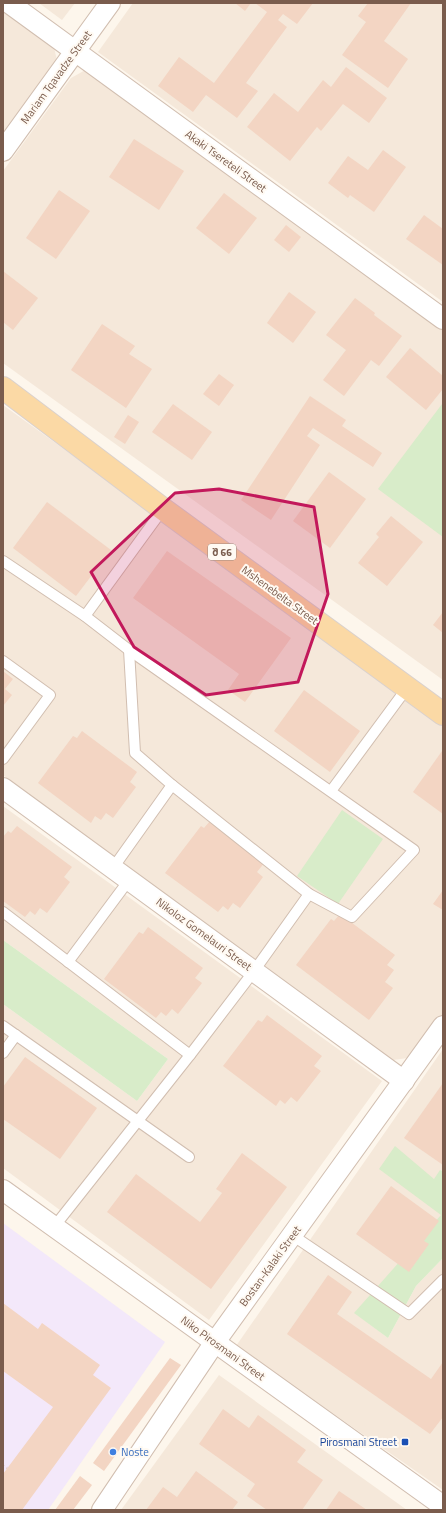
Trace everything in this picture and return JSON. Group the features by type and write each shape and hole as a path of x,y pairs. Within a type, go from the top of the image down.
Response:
{"main road":[{"name":"Mshenebelta Street","path":"3,388 163,509 443,714"}],"street":[{"name":"Akaki Tsereteli Street","path":"10,3 443,319"},
{"name":"Mariam Tqavadze Street","path":"3,152 110,3"},
{"name":"Nikoloz Gomelauri Street","path":"3,788 404,1081"},
{"name":"Bostan-Kalaki Street","path":"102,1510 215,1342 443,1026"},
{"name":"Niko Pirosmani Street","path":"3,1190 443,1506"}],"lane":[{"path":"85,616 163,509"},
{"path":"3,561 85,616 129,650 414,850 352,917 309,894 172,785 135,753 129,650"},
{"path":"3,661 50,695 3,759"},
{"path":"331,791 407,688"},
{"path":"113,868 172,785"},
{"path":"68,962 129,880"},
{"path":"54,1227 190,1055 254,971 309,894"},
{"path":"3,912 190,1055"},
{"path":"3,1026 189,1157"},
{"path":"3,1053 16,1035"},
{"path":"292,1235 409,1314 443,1280"}],"path":[{"path":"3,1466 7,1468"}],"highlighted area":[{"path":"219,489 314,507 328,594 298,682 206,695 134,647 91,572 175,493"}],"shaded area":[{"path":"39,3 75,3 62,20"},
{"path":"133,3 443,3 443,302 98,52"},
{"path":"3,6 53,42 57,61 3,136"},
{"path":"89,68 443,324 443,680 3,363 3,171 71,78"},
{"path":"3,405 443,723 443,1018 415,1057 393,1060 3,775"},
{"path":"3,806 382,1081 209,1320 3,1168 3,1004 137,1101 168,1059 3,940"},
{"path":"443,1049 443,1171 440,1170 442,1215 355,1313 388,1338 416,1286 443,1258 443,1490 236,1346"},
{"path":"3,1223 165,1342 48,1510 3,1510"},
{"path":"219,1375 407,1510 121,1510"}],"green space":[{"path":"443,404 443,537 378,489"},
{"path":"342,810 383,839 338,904 297,876"},
{"path":"3,940 168,1059 137,1101 3,1004"},
{"path":"395,1146 434,1179 440,1170 443,1171 443,1258 416,1286 388,1338 354,1313 441,1215 379,1169"}],"building":[{"path":"235,3 251,3 245,11"},
{"path":"255,3 313,3 297,24 283,14 278,20 287,27 246,83 258,91 237,118 206,95 193,112 158,86 179,57 214,83 267,12"},
{"path":"368,3 411,3 384,41 408,59 388,88 342,55 366,22 358,16"},
{"path":"346,67 387,98 369,123 343,104 321,131 317,127 290,161 247,127 274,93 298,112 323,80 331,87"},
{"path":"134,139 184,171 159,210 109,177"},
{"path":"383,150 406,167 374,212 350,195 348,198 328,183 348,156 368,170"},
{"path":"59,190 90,211 56,259 26,238"},
{"path":"224,193 257,218 229,254 196,228"},
{"path":"424,215 443,229 443,265 406,239"},
{"path":"286,225 301,237 289,252 274,240"},
{"path":"3,271 38,298 13,330 3,322"},
{"path":"289,292 316,312 293,343 267,323"},
{"path":"355,298 375,313 374,315 402,336 379,366 371,360 344,396 323,380 346,350 326,335"},
{"path":"102,324 135,346 129,354 152,369 126,408 71,370"},
{"path":"410,348 443,376 443,389 426,410 386,377"},
{"path":"219,374 234,385 219,406 203,394"},
{"path":"310,396 346,420 342,426 382,453 373,467 313,428 307,436 320,445 271,520 241,500"},
{"path":"173,404 212,432 192,460 152,432"},
{"path":"128,415 139,422 125,444 114,437"},
{"path":"329,472 366,499 330,548 293,521"},
{"path":"47,502 111,550 76,596 13,548"},
{"path":"391,516 423,542 387,586 358,563 379,537 376,534"},
{"path":"167,551 291,638 245,702 228,690 239,674 133,598"},
{"path":"443,612 443,633 433,625"},
{"path":"3,671 13,679 5,689 12,695 3,706"},
{"path":"304,690 360,731 330,772 274,731"},
{"path":"82,731 137,772 130,782 136,787 113,818 106,813 101,820 95,816 91,823 38,783 73,736 77,738"},
{"path":"442,751 443,752 443,814 413,792"},
{"path":"210,821 265,862 257,872 263,877 240,908 233,903 228,910 223,906 218,912 165,873 201,826 204,828"},
{"path":"17,826 72,867 64,877 70,882 47,913 40,908 35,915 30,911 25,917 3,901 3,837 8,831 11,833"},
{"path":"443,890 443,910 433,904"},
{"path":"340,914 395,955 387,965 394,970 385,982 393,988 369,1020 296,965 331,919 334,921"},
{"path":"148,927 203,968 195,978 202,983 178,1014 172,1009 166,1016 161,1012 156,1018 104,979 139,932 143,934"},
{"path":"267,1015 322,1056 314,1066 321,1071 297,1102 291,1097 285,1104 280,1100 276,1106 223,1066 258,1020 262,1022"},
{"path":"25,1057 97,1108 60,1159 3,1119 3,1087"},
{"path":"443,1083 443,1165 404,1138"},
{"path":"242,1153 287,1187 211,1289 107,1212 136,1174 200,1222 222,1193 216,1189"},
{"path":"391,1186 439,1221 424,1241 429,1244 409,1272 356,1234"},
{"path":"328,1275 352,1292 337,1314 431,1379 443,1362 443,1417 430,1434 287,1334"},
{"path":"3,1303 38,1329 42,1323 100,1365 93,1375 111,1388 22,1510 3,1510 3,1474 53,1407 3,1371"},
{"path":"170,1358 181,1365 104,1471 93,1463"},
{"path":"223,1409 249,1428 258,1415 306,1450 297,1462 323,1480 302,1510 267,1510 247,1496 255,1484 199,1444"},
{"path":"196,1471 238,1502 232,1510 146,1510 163,1487 177,1497"},
{"path":"80,1476 92,1485 73,1510 55,1510"},
{"path":"339,1491 367,1510 326,1510"}],"place":[{"name":"Pirosmani Street","path":"405,1442"},
{"name":"Noste","path":"113,1452"}]}
